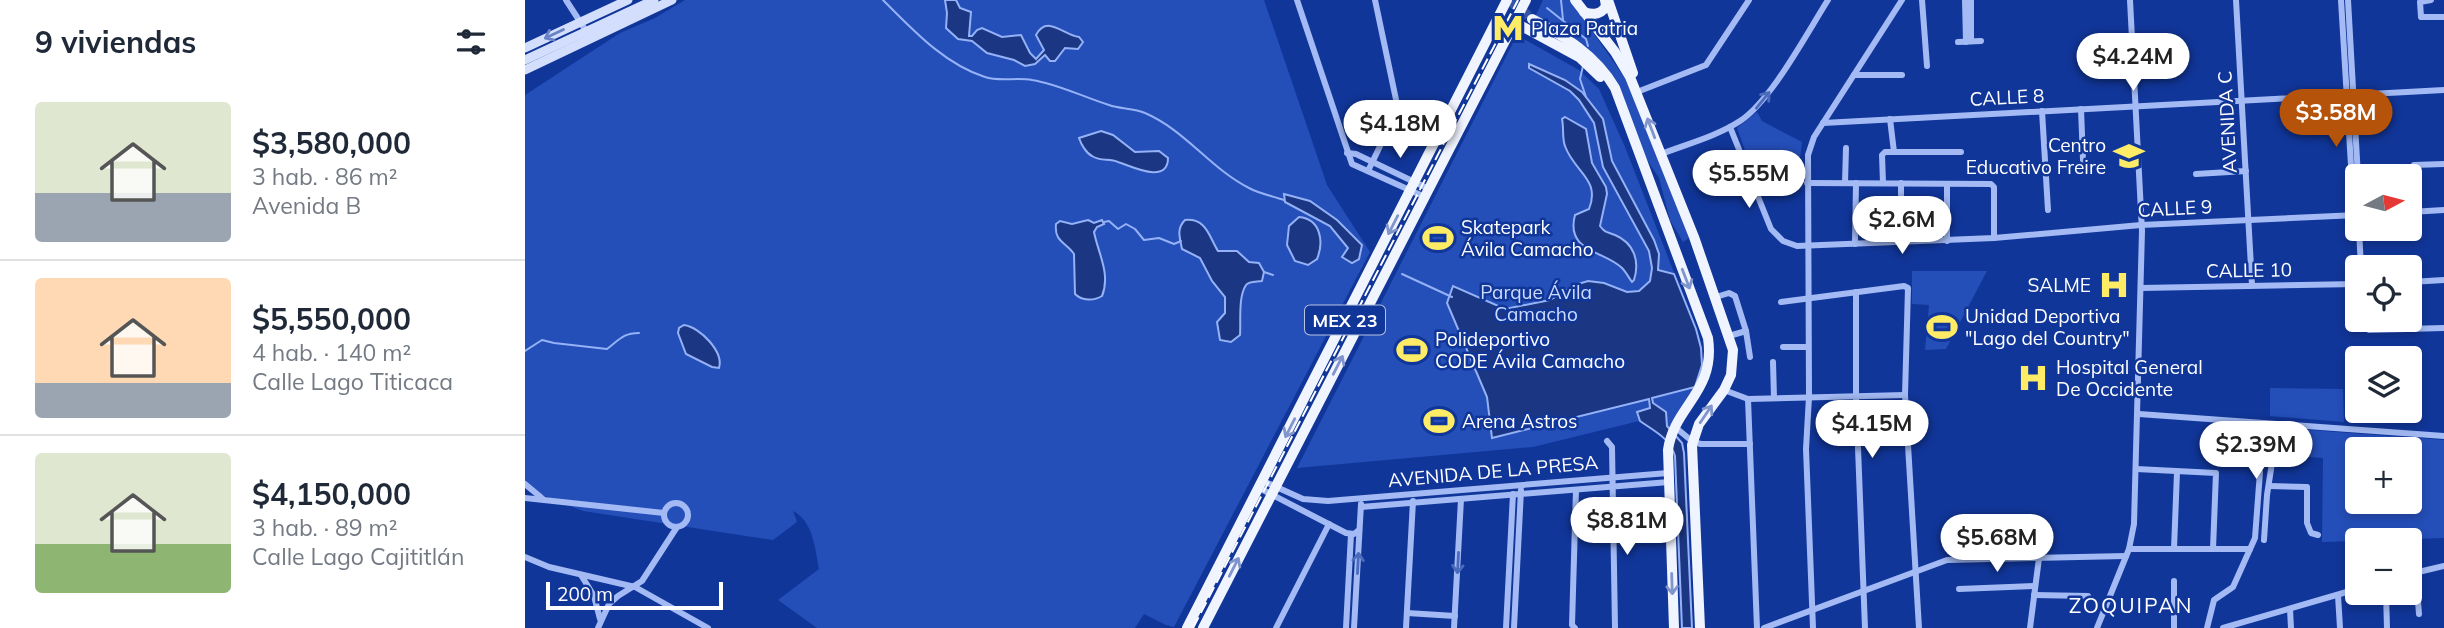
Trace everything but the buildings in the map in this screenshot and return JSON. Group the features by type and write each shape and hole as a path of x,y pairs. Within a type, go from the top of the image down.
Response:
{"main road":[{"path":"525,48 628,0"},
{"path":"525,70 649,4 672,0"},
{"path":"1493,0 1501,11"},
{"name":"MEX 23","path":"1188,627 1507,0"},
{"name":"MEX 23","path":"1203,628 1526,0"},
{"path":"1575,0 1619,58 1637,92 1730,335 1734,362 1724,390 1699,424 1693,442 1700,628"},
{"path":"1584,12 1600,13 1607,0"},
{"path":"1607,0 1628,55 1637,92"},
{"path":"1532,19 1569,40 1594,59 1608,76 1623,108 1705,327 1710,351 1709,364 1701,386 1673,432 1668,450 1674,628"},
{"path":"1514,22 1587,63 1606,83 1623,108"},
{"path":"525,60 589,36"},
{"path":"1483,48 1472,80 1480,82 1487,75"},
{"path":"1639,152 1658,186 1681,243 1689,246 1693,244 1694,237"}],"street":[{"path":"566,0 589,36"},
{"path":"1297,0 1346,153 1352,164 1427,193"},
{"path":"1368,171 1398,109 1375,0"},
{"path":"1637,92 1706,65 1749,0"},
{"path":"1661,154 1730,127 1751,113 1766,96 1828,0"},
{"path":"1814,628 1806,449 1809,397 1807,183 1811,146 1902,0"},
{"path":"1922,0 1927,66"},
{"path":"1965,0 1969,41"},
{"path":"1969,41 1971,0"},
{"path":"2098,628 2127,552 2134,524 2142,225 2130,0"},
{"name":"AVENIDA C","path":"2236,0 2252,285"},
{"path":"2341,0 2347,46"},
{"path":"2348,0 2349,95 2355,164"},
{"path":"2431,0 2420,2 2421,17 2444,17"},
{"path":"1958,42 1981,41"},
{"path":"1854,75 1902,75"},
{"name":"CALLE 8","path":"1823,123 2444,90"},
{"path":"2081,109 2083,160"},
{"path":"2042,111 2048,210"},
{"path":"1890,119 1894,152"},
{"path":"1730,127 1771,229 1783,241 1797,246 1808,246"},
{"path":"1845,183 1846,148"},
{"path":"1883,183 1883,153 1961,152"},
{"path":"1346,153 1356,154 1413,187"},
{"path":"2422,165 2444,164"},
{"path":"2196,174 2246,171"},
{"path":"1807,183 1993,185 1994,239"},
{"path":"1855,244 1856,183"},
{"path":"1901,243 1902,183"},
{"path":"1947,184 1947,241"},
{"path":"2422,211 2444,210"},
{"name":"CALLE 9","path":"1808,246 1994,239 2142,225 2249,219 2345,217"},
{"path":"2422,281 2444,280"},
{"name":"CALLE 10","path":"2141,288 2345,284"},
{"path":"1781,302 1907,287 1905,396 1919,628"},
{"path":"1856,292 1856,396 1865,628"},
{"path":"1716,297 1729,293 1735,296 1746,331 1750,357"},
{"path":"2422,327 2444,328"},
{"path":"1730,335 1746,331"},
{"path":"1783,347 1808,347"},
{"path":"1773,362 1774,398"},
{"path":"1724,390 1748,398 1905,396"},
{"path":"1748,398 1757,628"},
{"path":"2139,414 2444,436"},
{"path":"2261,453 2264,424"},
{"path":"2264,540 2267,495 2278,424"},
{"path":"1673,432 1701,444 1749,444"},
{"path":"1607,441 1612,447 1615,628"},
{"path":"2136,469 2216,473 2213,549"},
{"path":"2174,549 2177,472"},
{"path":"2207,628 2214,600 2233,587 2255,538 2260,472"},
{"name":"AVENIDA DE LA PRESA","path":"1274,491 1320,501 1613,477 1668,477"},
{"name":"AVENIDA DE LA PRESA","path":"1361,507 1576,490 1668,477"},
{"path":"525,484 544,500"},
{"name":"AVENIDA DE LA PRESA","path":"1261,484 1316,517 1351,534"},
{"path":"1514,628 1517,485"},
{"path":"2269,486 2307,487 2307,523 2311,533 2318,535"},
{"path":"1574,628 1576,490"},
{"path":"1506,628 1512,505 1517,494"},
{"path":"2259,494 2267,495"},
{"path":"525,498 664,513"},
{"path":"1354,628 1361,498"},
{"path":"1454,628 1461,499"},
{"path":"1316,517 1313,509 1320,501"},
{"path":"1406,628 1413,501"},
{"path":"599,624 613,600 635,587 655,564 677,527 686,521 685,508 676,503 671,504 664,513"},
{"path":"664,513 668,524 667,542"},
{"path":"668,524 677,527"},
{"path":"1276,628 1329,524"},
{"path":"1346,628 1351,534 1359,530"},
{"path":"1764,628 1947,560 2039,558 2174,549 2250,549"},
{"path":"525,557 549,567 635,587 708,628"},
{"path":"2030,628 2039,558"},
{"path":"2422,571 2444,566"},
{"path":"581,575 594,596 599,624"},
{"path":"2174,581 2174,628"},
{"path":"1959,589 2035,586"},
{"path":"2223,628 2246,625 2345,593"},
{"path":"2034,595 2088,596"},
{"path":"2338,595 2340,628"},
{"path":"1508,599 1516,600"},
{"path":"2387,605 2388,628"},
{"path":"2418,605 2419,614"},
{"path":"1347,608 1355,608"},
{"path":"2290,609 2291,628"},
{"path":"1407,613 1455,616"}],"green space":[{"path":"685,0 1264,0 1327,185 1370,252 1174,627 1144,614 1135,628 817,628 778,600 819,569 809,528 793,511 797,522 773,540 583,511 525,488 525,95 620,33 655,18"},
{"path":"1543,0 1570,0 1627,81 1689,238 1683,242 1670,220 1659,178 1642,152 1617,85 1535,17"},
{"name":"Parque Ávila Camacho","path":"1517,35 1579,70 1599,89 1625,147 1696,329 1702,365 1695,387 1666,439 1639,421 1533,447 1297,468"},
{"path":"1757,112 1762,121 1802,142 1799,167 1755,178 1737,128"},
{"name":"Unidad Deportiva \"Lago del Country\"","path":"1912,271 1987,271 1946,349 1925,350 1929,305 1912,304"},
{"path":"2270,388 2343,389 2344,422 2270,416"},
{"path":"2283,428 2404,437 2345,437 2345,514 2422,514 2422,438 2444,440 2444,538 2422,539 2422,528 2345,528 2345,541 2322,542 2323,458 2281,455"}],"shaded area":[{"path":"945,0 956,0 960,8 971,12 969,36 982,28 1002,37 1021,35 1036,59 1044,50 1036,35 1045,26 1056,27 1079,37 1083,42 1078,49 1065,48 1055,61 1050,61 1045,55 1035,64 1025,66 1014,60 987,53 972,41 958,39 946,28"},
{"path":"1529,64 1565,80 1582,92 1603,119 1612,161 1654,240 1659,254 1658,270 1674,274 1696,329 1702,365 1695,387 1652,398 1653,403 1666,412 1667,426 1682,443 1684,453 1692,628 1682,628 1675,456 1665,440 1640,421 1637,412 1650,408 1649,399 1492,438 1487,397 1447,303 1453,286 1505,309 1550,300 1575,285 1588,281 1604,283 1627,292 1639,291 1650,281 1652,268 1649,251 1603,167 1594,123 1570,91 1529,68"},
{"path":"1565,117 1586,129 1592,163 1606,187 1600,226 1622,238 1634,253 1636,273 1632,282 1615,262 1588,249 1576,236 1573,227 1575,215 1589,209 1592,190 1565,146 1562,119"},
{"path":"1101,131 1113,135 1135,152 1159,151 1168,158 1166,166 1162,171 1148,172 1115,161 1095,158 1082,146 1079,138"},
{"path":"1284,194 1310,201 1337,220 1362,245 1359,259 1352,263 1342,257 1348,248 1330,226 1285,202"},
{"path":"1299,217 1312,222 1319,232 1317,259 1308,265 1295,261 1287,245 1289,226"},
{"path":"1088,220 1094,223 1102,220 1104,224 1094,232 1104,272 1104,288 1102,296 1092,299 1081,298 1075,294 1074,254 1059,238 1056,230 1056,224 1060,221 1072,224"},
{"path":"1185,220 1203,225 1218,251 1237,251 1249,262 1259,263 1264,272 1262,281 1249,283 1243,290 1240,335 1231,342 1220,340 1217,322 1225,313 1225,297 1212,281 1200,258 1182,249 1180,230"},
{"path":"684,325 697,330 709,341 718,355 719,368 686,354 678,333 679,328"}],"waterway":[{"path":"883,0 942,55 970,71 990,78 1042,82 1113,106 1145,113 1173,129 1235,180 1253,190 1284,200"},
{"path":"1561,0 1563,20"},
{"path":"1547,8 1586,39 1588,46"},
{"path":"1583,66 1580,79 1586,97"},
{"path":"1104,222 1109,221 1118,229 1126,224 1135,229 1144,240 1159,238 1174,244 1181,241"},
{"path":"1264,272 1273,275"},
{"path":"1402,274 1452,297"},
{"path":"525,351 542,340 607,349 625,336 639,333"}],"tunnel":[{"path":"1509,0 1532,19"}],"railway":[{"path":"1193,628 1518,0"}],"place":[{"name":"Plaza Patria","path":"1508,28"},
{"name":"Centro Educativo Freire","path":"2129,156"},
{"name":"Skatepark Ávila Camacho","path":"1438,238"},
{"name":"SALME","path":"2114,285"},
{"name":"Unidad Deportiva \"Lago del Country\"","path":"1942,327"},
{"name":"Polideportivo CODE Ávila Camacho","path":"1412,350"},
{"name":"Hospital General De Occidente","path":"2033,378"},
{"name":"Arena Astros","path":"1439,421"}],"district":[{"name":"ZOQUIPAN","path":"2131,605"}]}
